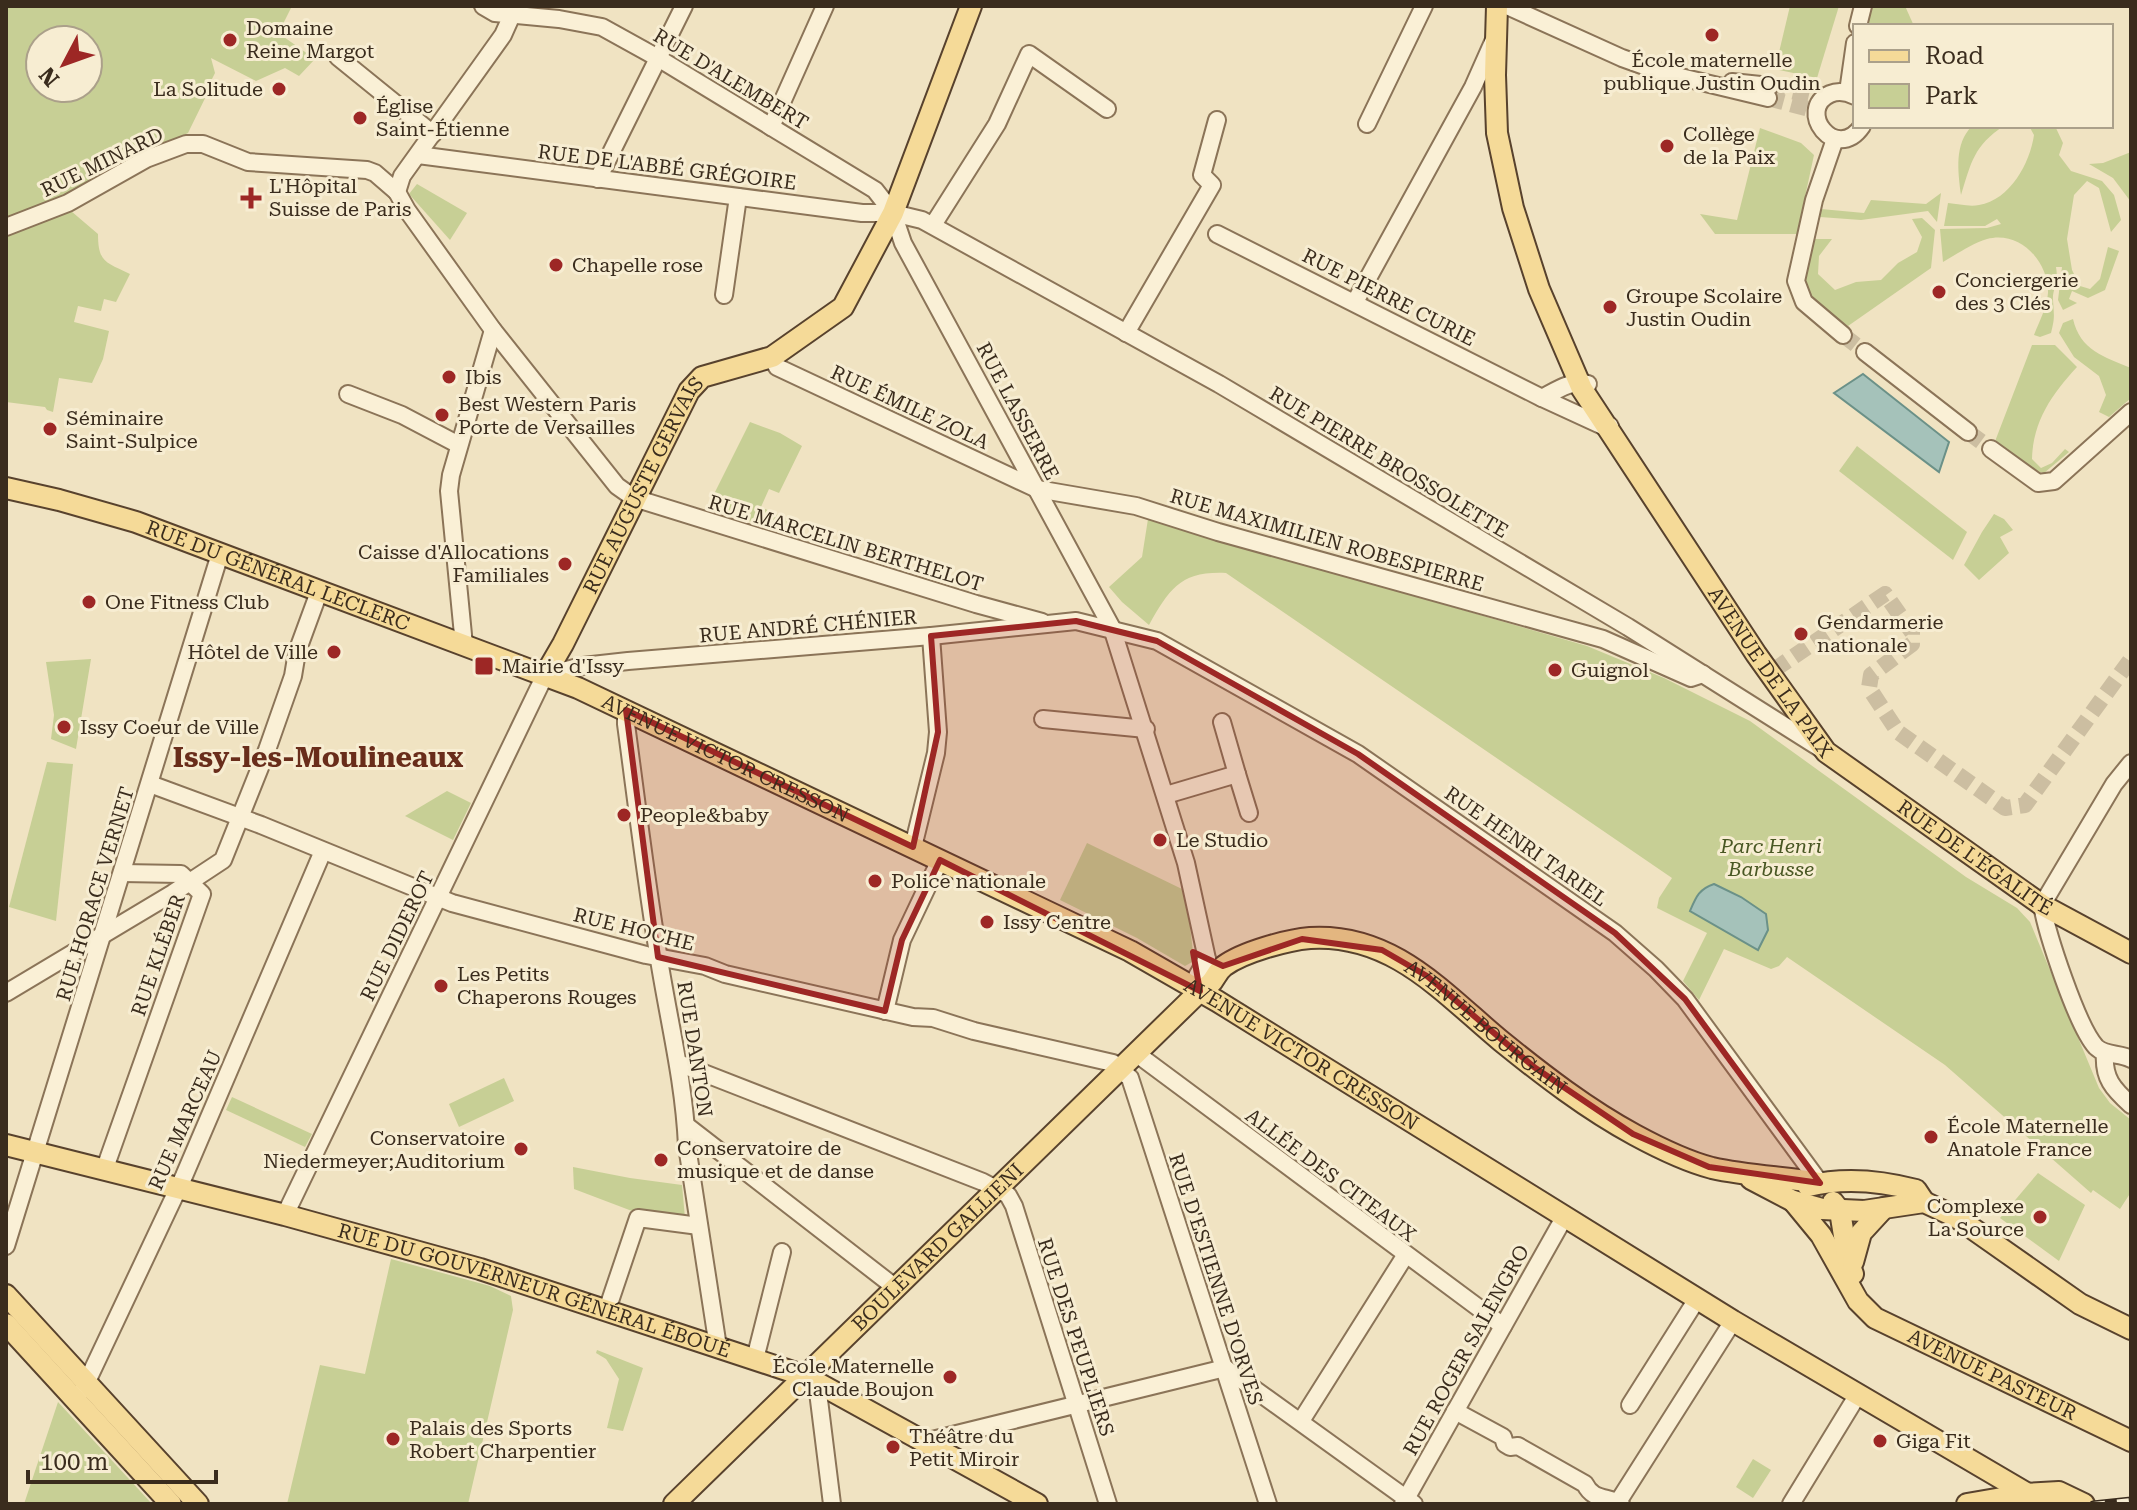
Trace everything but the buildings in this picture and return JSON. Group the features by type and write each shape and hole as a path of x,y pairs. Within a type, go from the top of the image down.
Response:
{"main road":[{"name":"RUE AUGUSTE GERVAIS","path":"545,675 689,391 702,377 772,357 843,307 893,213 971,6"},
{"name":"AVENUE DE LA PAIX","path":"1497,6 1496,36 1486,82 1513,208 1539,289 1584,383 1610,426 1826,752"},
{"name":"AVENUE DE LA PAIX","path":"1507,6 1507,135 1522,209 1545,285 1584,383"},
{"name":"RUE DU GÉNÉRAL LECLERC","path":"6,488 136,522 545,675"},
{"name":"AVENUE VICTOR CRESSON","path":"545,675 626,710 1130,951 1200,991 1857,1396 2045,1504"},
{"name":"RUE DE L'ÉGALITÉ","path":"1826,752 2042,905 2131,953"},
{"name":"AVENUE BOURGAIN","path":"1215,962 1271,945 1312,938 1350,941 1382,950 1427,976 1534,1067 1619,1125 1679,1156 1709,1167 1820,1183"},
{"name":"BOULEVARD GALLIENI","path":"674,1504 811,1380 896,1288 1200,991 1212,985 1215,962"},
{"name":"RUE DU GOUVERNEUR GÉNÉRAL ÉBOUÉ","path":"6,1145 285,1215 480,1269 755,1359 811,1380 1037,1504"},
{"name":"AVENUE BOURGAIN","path":"1738,1173 1793,1201"},
{"path":"1773,1189 1791,1190 1820,1183 1889,1182 1956,1217 2080,1304 2131,1329"},
{"path":"1820,1183 1840,1211 1858,1301"},
{"path":"1833,1254 1840,1211 1862,1195 1917,1195"},
{"path":"1793,1201 1840,1211 1884,1208 1917,1195"},
{"path":"1793,1201 1811,1220 1858,1301"},
{"path":"1851,1265 1861,1233 1884,1208"},
{"path":"6,1295 171,1504"},
{"name":"AVENUE PASTEUR","path":"1858,1301 1869,1313 1893,1328 2131,1441"},
{"path":"6,1324 198,1504"},
{"path":"1963,1456 1979,1478 1981,1489 1972,1503"},
{"path":"1972,1503 2059,1492 2084,1504"}],"street":[{"name":"RUE D'ALEMBERT","path":"483,6 495,13 514,10 602,27 656,64 771,127 875,190"},
{"path":"598,179 684,6"},
{"path":"771,127 825,6"},
{"path":"1367,124 1424,6"},
{"path":"1507,6 1622,58 1664,73 1715,85 1740,82 1769,92"},
{"path":"514,10 503,35 402,176 397,192 403,206 493,330 617,486 634,498"},
{"path":"928,222 997,124 1029,54 1107,109"},
{"path":"338,57 433,134"},
{"path":"1853,68 1851,94 1833,92 1816,104 1818,124 1835,139 1850,138 1860,128"},
{"path":"1355,302 1486,82"},
{"path":"1126,333 1212,185 1202,175 1217,120"},
{"path":"1835,139 1814,200 1796,281 1804,302 1843,335"},
{"name":"RUE MINARD","path":"6,227 68,203 146,159 197,143 248,162 367,170 397,192"},
{"name":"RUE DE L'ABBÉ GRÉGOIRE","path":"418,155 862,213 893,213"},
{"name":"RUE LASSERRE","path":"875,190 893,213 903,243 1112,628 1146,729 1215,962"},
{"path":"724,295 738,197"},
{"name":"RUE PIERRE BROSSOLETTE","path":"893,213 928,222 1219,384 1628,627 1826,752"},
{"name":"RUE PIERRE CURIE","path":"1217,234 1542,398 1610,426"},
{"path":"464,645 449,491 459,445 493,330"},
{"path":"1865,352 1968,432"},
{"name":"RUE ÉMILE ZOLA","path":"772,357 777,367 1037,489"},
{"path":"1542,398 1584,383"},
{"path":"348,394 402,415 459,445"},
{"path":"1991,449 2038,483 2054,481 2131,412"},
{"name":"RUE MAXIMILIEN ROBESPIERRE","path":"1037,489 1136,506 1218,532 1603,639 1691,678 1703,674"},
{"name":"RUE MARCELIN BERTHELOT","path":"634,498 962,600 1047,623"},
{"name":"RUE HORACE VERNET","path":"6,1246 220,554"},
{"name":"RUE KLÉBER","path":"105,1168 202,894 191,882 223,860 242,817 293,676 297,652 319,592"},
{"name":"RUE ANDRÉ CHÉNIER","path":"545,675 583,666 628,661 931,636 1047,623 1076,621 1112,628"},
{"path":"1603,639 1628,627"},
{"name":"RUE HENRI TARIEL","path":"1112,628 1130,636 1157,641 1358,754 1615,933 1685,999 1820,1183"},
{"path":"913,847 937,742 931,636"},
{"name":"RUE DIDEROT","path":"285,1215 545,675"},
{"name":"RUE DANTON","path":"626,710 658,957 678,1063 687,1126 686,1142 718,1347"},
{"path":"1043,719 1146,729"},
{"path":"1222,722 1249,813"},
{"path":"2131,763 2114,784 2042,905 2047,932 2085,1030 2096,1047 2105,1053 2131,1059"},
{"path":"1166,795 1237,774"},
{"name":"RUE HOCHE","path":"150,784 242,817 439,898 658,957 705,966 725,974 885,1011 926,1017 974,1031 1086,1055 1122,1068"},
{"name":"RUE MARCEAU","path":"82,1392 216,1103 323,851"},
{"path":"885,1011 902,940 940,860"},
{"path":"6,993 191,882 181,874 122,873"},
{"path":"2105,1053 2104,1066 2109,1084 2131,1105"},
{"name":"ALLÉE DES CITEAUX","path":"1137,1054 1503,1326"},
{"path":"678,1063 999,1188"},
{"name":"RUE D'ESTIENNE D'ORVES","path":"1122,1068 1130,1078 1268,1504"},
{"path":"687,1126 896,1288"},
{"name":"RUE DES PEUPLIERS","path":"999,1188 1008,1195 1014,1206 1108,1504"},
{"name":"RUE ROGER SALENGRO","path":"1408,1502 1455,1411 1565,1216"},
{"path":"607,1310 638,1218 699,1226"},
{"path":"755,1359 782,1252"},
{"path":"1301,1421 1405,1256"},
{"path":"1630,1405 1697,1299"},
{"path":"1455,1411 1503,1437 1510,1447 1518,1446 1585,1484 1588,1492 1619,1503 1733,1321"},
{"path":"924,1442 1225,1368 1408,1502"},
{"path":"811,1380 832,1504"},
{"path":"1791,1504 1857,1396"}],"highlighted area":[{"path":"1076,621 1157,641 1358,754 1615,933 1685,999 1820,1183 1709,1167 1633,1134 1534,1067 1427,976 1382,950 1302,939 1223,966 1193,952 1200,991 940,860 902,940 885,1011 658,957 626,710 913,847 938,732 931,636"}],"green space":[{"path":"6,6 292,6 281,28 276,25 274,30 315,59 299,76 285,68 256,81 211,58 215,73 213,82 188,133 119,165 63,197 6,219"},
{"path":"1790,6 1839,6 1817,78 1775,69"},
{"path":"1871,6 1905,6 1913,24 1867,24"},
{"path":"1760,128 1801,143 1814,155 1797,234 1715,234 1700,214 1737,220"},
{"path":"1970,128 2001,128 1980,148 1961,195 1958,167 1966,133"},
{"path":"2030,128 2056,128 2063,143 2059,155 2071,171 2102,181 2114,195 2121,220 2111,232 2099,188 2087,181 2074,195 2067,239 2072,270 2080,286 2090,289 2100,279 2108,247 2119,251 2105,290 2088,298 2072,291 2069,299 2077,303 2063,310 2058,300 2062,267 2056,267 2051,333 2040,337 2034,335 2046,304 2047,281 2044,270 2030,251 2011,239 1999,237 1975,244 1943,262 1940,229 1987,228 2001,224 1997,219 1985,226 1944,226 1948,203 1979,205 1990,202 2009,188 2023,168 2034,135"},
{"path":"2131,152 2131,202 2113,178 2089,164 2103,163"},
{"path":"417,184 467,213 450,240 409,194"},
{"path":"1941,193 1937,222 1928,211 1861,220 1820,217 1821,209 1864,213 1871,200 1926,204"},
{"path":"71,211 98,234 100,251 105,260 130,274 116,302 104,299 101,311 78,306 74,322 109,331 103,359 92,383 59,378 53,412 45,407 6,402 6,235"},
{"path":"1922,218 1935,230 1931,268 1848,326 1810,297 1803,282 1814,239 1832,239 1819,256 1818,274 1835,290 1856,282 1881,280 1898,263 1917,252 1922,237 1912,219"},
{"path":"2073,319 2081,338 2094,351 2131,368 2131,398 2109,417 2099,412 2106,395 2099,376 2074,357 2059,333 2063,323"},
{"path":"2032,345 2055,345 2077,367 2052,398 2036,432 2032,459 2041,468 2052,463 2065,449 2069,452 2044,473 2028,469 1994,444"},
{"path":"750,422 780,433 802,446 779,493 769,489 761,507 789,520 784,532 707,508"},
{"path":"1857,446 1967,532 1953,560 1839,471"},
{"path":"1994,514 2004,519 2013,530 2000,537 2009,553 1979,580 1964,565"},
{"name":"Parc Henri Barbusse","path":"1148,519 1587,646 1664,678 1750,721 1966,877 2017,908 2030,922 2099,1088 2110,1103 2131,1120 2131,1192 2120,1209 2093,1190 2091,1193 1945,1065 1787,957 1771,969 1724,949 1699,1000 1683,981 1707,933 1657,908 1659,898 1672,878 1226,573 1198,575 1178,584 1149,625 1109,587 1142,557"},
{"path":"91,659 76,749 51,739 54,715 46,662"},
{"path":"47,762 73,764 56,921 9,907"},
{"path":"447,791 471,803 453,840 405,816"},
{"path":"1087,843 1182,889 1194,961 1185,966 1060,900"},
{"path":"504,1078 514,1101 459,1127 449,1104"},
{"path":"232,1097 312,1134 305,1147 226,1110"},
{"path":"573,1167 682,1185 685,1218 632,1211 574,1189"},
{"name":"Complexe La Source","path":"2038,1173 2085,1205 2059,1261 2000,1218"},
{"name":"Palais des Sports Robert Charpentier","path":"391,1259 490,1286 511,1296 513,1310 468,1504 287,1504 320,1365 365,1374"},
{"path":"597,1350 643,1368 623,1431 607,1428 619,1379 606,1359 596,1353"},
{"path":"58,1402 152,1504 24,1504"},
{"path":"1753,1459 1771,1470 1753,1498 1736,1487"}],"water":[{"path":"1863,374 1949,442 1939,472 1834,393"},
{"path":"1714,884 1766,914 1768,930 1758,950 1690,911 1699,894"}],"tunnel":[{"path":"1770,86 1812,96"},
{"path":"1768,98 1809,109"},
{"path":"1843,335 1865,352"},
{"path":"1968,432 1991,449"},
{"path":"1774,670 1885,594 1912,632 1912,644 1871,675 1869,688 1898,732 2005,808 2025,805 2131,659"}],"railway":[{"path":"2093,1504 2131,1500"}],"place":[{"name":"École maternelle publique Justin Oudin","path":"1712,35"},
{"name":"Domaine Reine Margot","path":"230,40"},
{"name":"La Solitude","path":"279,89"},
{"name":"Église Saint-Étienne","path":"360,118"},
{"name":"Collège de la Paix","path":"1667,146"},
{"name":"L'Hôpital Suisse de Paris","path":"251,198"},
{"name":"Chapelle rose","path":"556,265"},
{"name":"Conciergerie des 3 Clés","path":"1939,292"},
{"name":"Groupe Scolaire Justin Oudin","path":"1610,307"},
{"name":"Ibis","path":"449,377"},
{"name":"Best Western Paris Porte de Versailles","path":"442,415"},
{"name":"Séminaire Saint-Sulpice","path":"50,429"},
{"name":"Caisse d'Allocations Familiales","path":"565,564"},
{"name":"One Fitness Club","path":"89,602"},
{"name":"Gendarmerie nationale","path":"1801,634"},
{"name":"Hôtel de Ville","path":"334,652"},
{"name":"Mairie d'Issy","path":"484,666"},
{"name":"Guignol","path":"1555,670"},
{"name":"Issy Coeur de Ville","path":"64,727"},
{"name":"People&baby","path":"624,815"},
{"name":"Le Studio","path":"1160,840"},
{"name":"Police nationale","path":"875,881"},
{"name":"Issy Centre","path":"987,922"},
{"name":"Les Petits Chaperons Rouges","path":"441,986"},
{"name":"École Maternelle Anatole France","path":"1931,1137"},
{"name":"Conservatoire Niedermeyer;Auditorium","path":"521,1149"},
{"name":"Conservatoire de musique et de danse","path":"661,1160"},
{"name":"Complexe La Source","path":"2040,1217"},
{"name":"École Maternelle Claude Boujon","path":"950,1377"},
{"name":"Palais des Sports Robert Charpentier","path":"393,1439"},
{"name":"Giga Fit","path":"1880,1441"},
{"name":"Théâtre du Petit Miroir","path":"893,1447"}],"district":[{"name":"Issy-les-Moulineaux","path":"318,757"}]}
